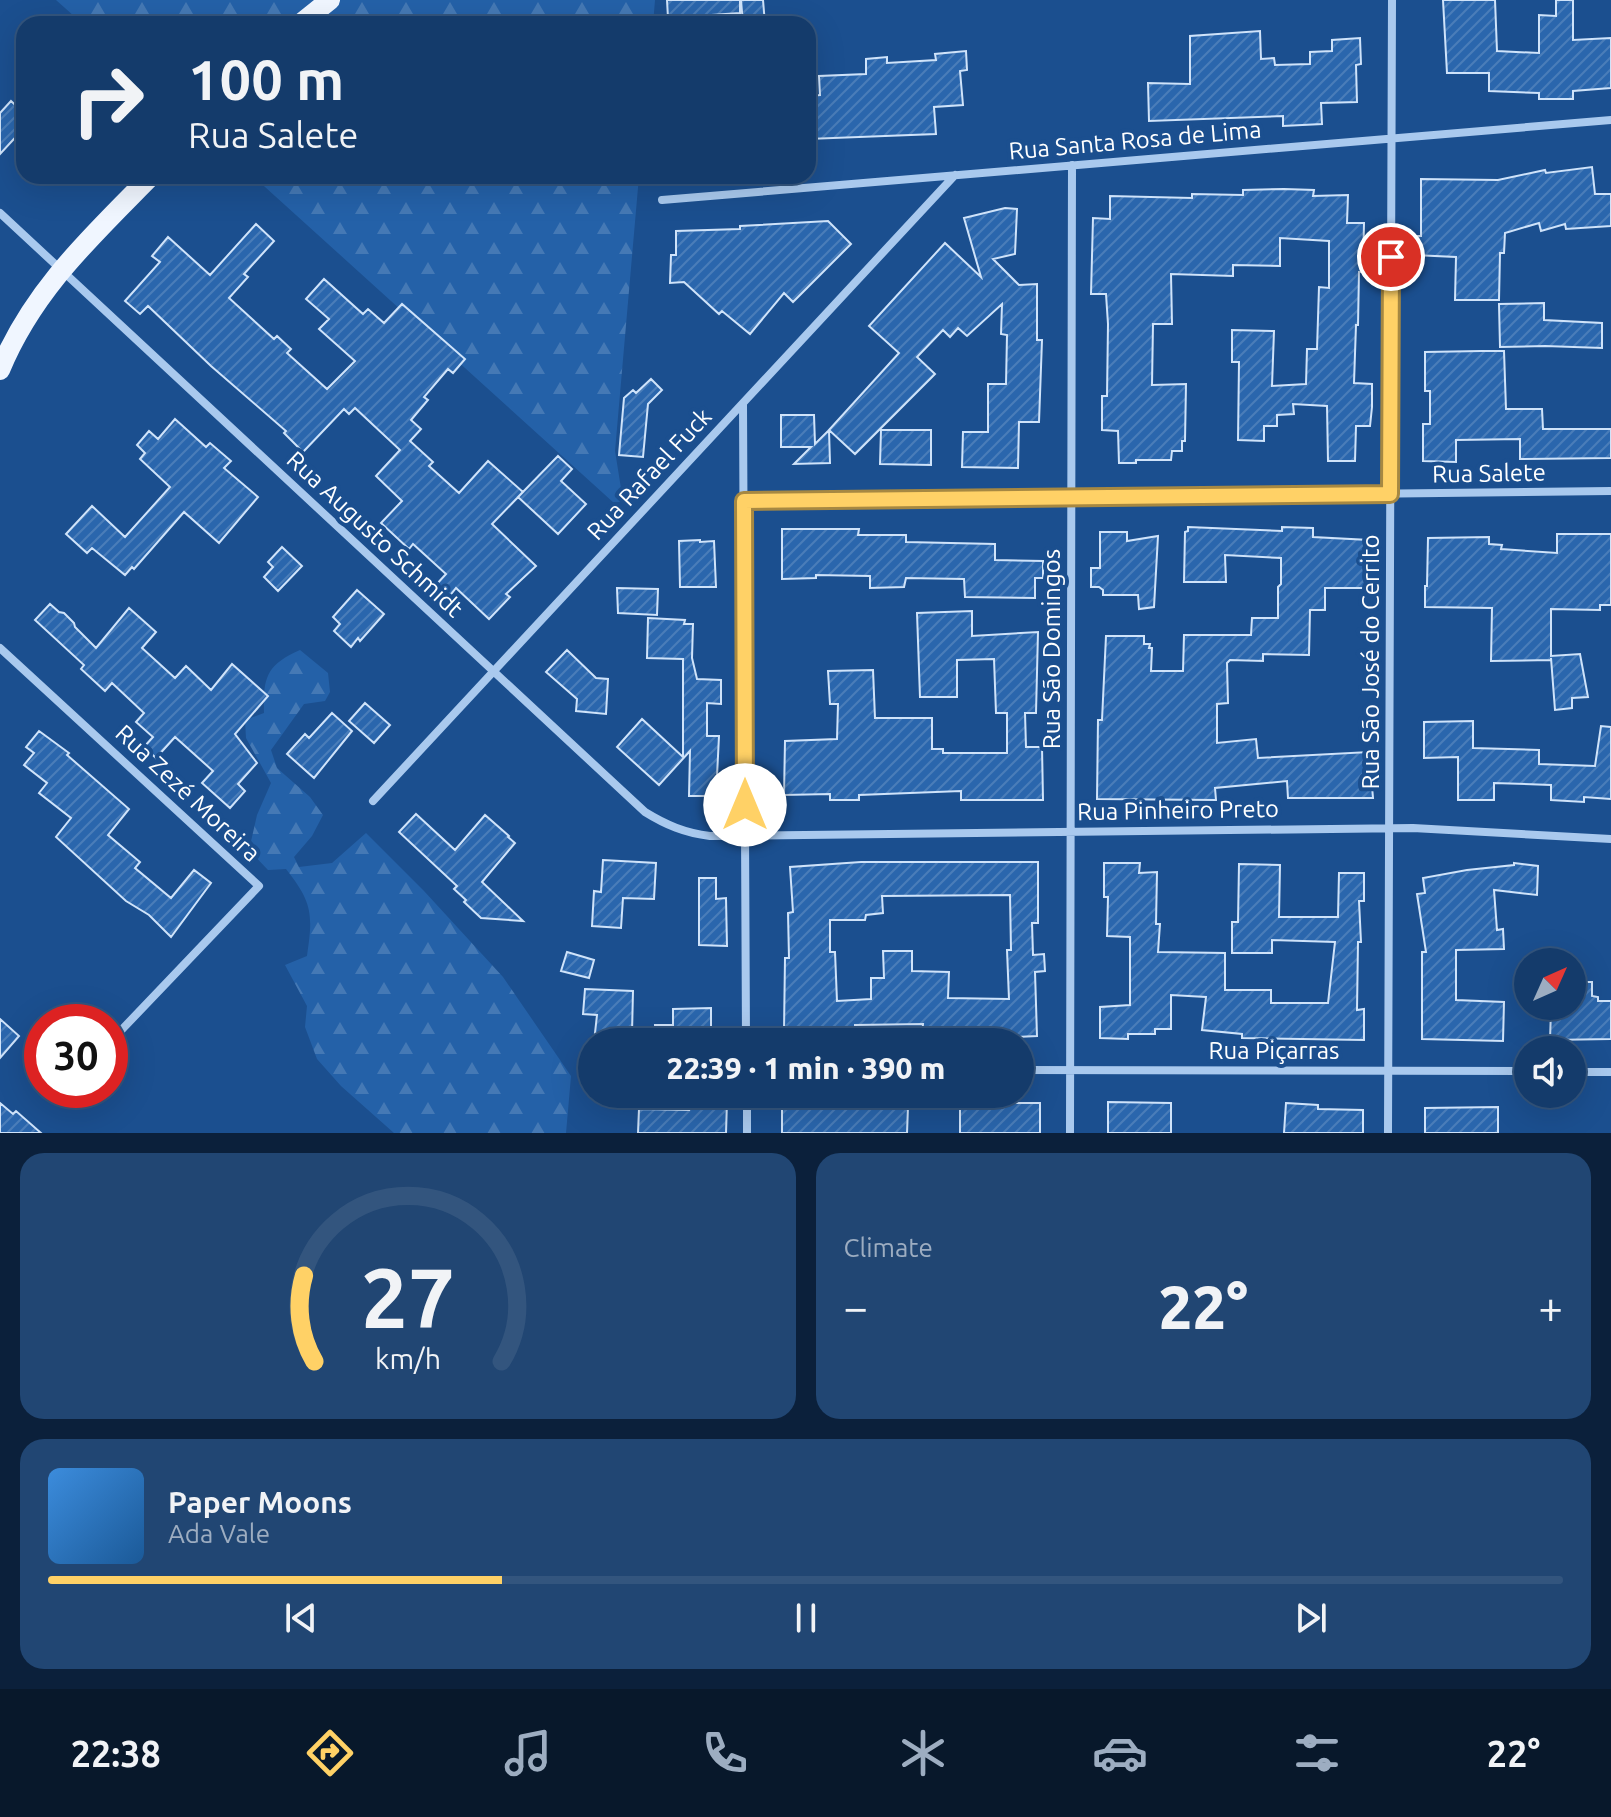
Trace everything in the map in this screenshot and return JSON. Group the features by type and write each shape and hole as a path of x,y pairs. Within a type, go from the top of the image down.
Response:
{"main road":[{"path":"310,16 330,0"},
{"path":"0,370 27,316 60,269 143,184"}],"street":[{"name":"Rua São José do Cerrito","path":"1388,1133 1392,0"},
{"name":"Rua Santa Rosa de Lima","path":"662,200 1611,120"},
{"name":"Rua São Domingos","path":"1070,1133 1072,165"},
{"name":"Rua Rafael Fuck","path":"373,801 955,175"},
{"name":"Rua Augusto Schmidt","path":"0,214 645,812 665,825 689,834 746,836"},
{"path":"743,403 746,1028"},
{"name":"Rua Salete","path":"744,501 1611,491"},
{"name":"Rua Zezé Moreira","path":"0,648 259,886 128,1023"},
{"name":"Rua Pinheiro Preto","path":"746,836 1389,828 1611,839"},
{"name":"Rua Piçarras","path":"1034,1070 1514,1071"},
{"path":"1586,1072 1611,1072"},
{"path":"747,1108 747,1133"}],"green space":[{"path":"56,0 655,0 654,16 74,16"},
{"path":"262,184 638,184 615,451 623,501 614,503"},
{"path":"300,650 328,673 330,692 325,701 304,704 271,750 277,768 310,797 323,815 312,836 294,857 299,867 332,863 366,833 503,977 571,1076 566,1133 394,1133 341,1086 317,1059 305,1027 307,1006 285,965 307,956 309,910 302,891 286,869 268,870 249,850 257,815 271,783 246,738 245,720 264,713 264,690 273,667"}],"building":[{"path":"667,0 740,0 740,13 668,16"},
{"path":"741,0 763,0 764,16 742,16"},
{"path":"1443,0 1495,0 1497,51 1539,53 1539,15 1556,16 1556,0 1573,0 1573,40 1611,38 1611,88 1573,91 1573,99 1539,99 1539,93 1489,91 1489,73 1447,73"},
{"path":"1260,31 1261,59 1274,58 1275,65 1310,64 1310,52 1332,51 1332,40 1360,38 1361,64 1356,65 1357,102 1321,103 1322,124 1283,126 1283,116 1149,121 1148,83 1190,84 1190,36"},
{"path":"966,51 967,70 960,71 963,105 934,107 936,134 816,139 819,76 866,74 866,59 887,57 887,63 936,60 935,54"},
{"path":"11,101 16,106 16,137 0,154 0,113"},
{"path":"1592,167 1595,194 1611,194 1611,226 1566,229 1565,224 1541,231 1539,223 1505,233 1504,253 1500,253 1499,300 1455,300 1456,257 1414,255 1414,236 1421,236 1421,179 1498,180 1545,170 1546,173"},
{"path":"1243,190 1314,190 1313,196 1348,195 1347,223 1364,223 1354,383 1372,384 1372,407 1370,426 1356,426 1355,461 1328,461 1327,406 1293,404 1294,414 1277,415 1277,426 1264,426 1264,441 1238,440 1239,362 1232,362 1232,330 1274,331 1272,386 1306,384 1307,349 1317,349 1319,287 1329,288 1329,241 1280,238 1280,266 1233,265 1233,276 1171,274 1172,324 1153,324 1152,385 1186,384 1185,441 1182,441 1182,451 1172,451 1171,460 1119,463 1118,431 1102,430 1102,396 1107,396 1108,324 1106,294 1091,294 1093,218 1110,219 1110,196 1192,198 1192,194 1243,195"},
{"path":"1005,208 1017,209 1015,254 993,259 1019,285 1037,284 1037,340 1042,340 1039,422 1019,422 1018,468 962,467 963,432 988,432 988,384 1006,384 1007,335 1001,334 1002,304 967,336 958,328 950,337 943,330 917,357 935,374 855,454 829,430 899,353 869,326 945,243 981,277 964,218"},
{"path":"828,221 851,244 793,302 784,293 750,334 722,311 719,314 684,282 670,283 671,255 676,255 676,231"},
{"path":"256,224 274,241 244,274 248,277 229,298 274,339 277,336 291,349 287,353 327,389 355,361 319,329 329,319 306,299 324,279 363,314 368,309 384,323 402,304 465,359 453,373 448,369 424,397 428,400 411,420 421,429 410,441 433,462 429,466 459,493 488,461 523,492 492,524 536,566 506,594 510,597 489,619 456,588 448,598 435,586 446,574 413,544 409,549 381,523 402,501 376,476 400,450 355,408 349,414 344,409 303,452 284,433 286,431 148,306 140,314 125,301 160,262 152,256 168,237 210,275"},
{"path":"1544,303 1544,320 1602,323 1602,348 1500,347 1499,304"},
{"path":"1504,351 1506,409 1542,409 1543,429 1611,429 1611,458 1520,459 1520,439 1456,440 1456,462 1423,461 1423,424 1430,424 1430,391 1425,391 1425,352"},
{"path":"651,379 662,390 648,404 643,457 619,455 624,398 633,390 636,393"},
{"path":"781,415 814,415 815,444 829,430 830,463 794,464 811,447 781,447"},
{"path":"175,419 206,447 210,443 231,461 224,468 258,497 219,543 184,512 134,569 132,567 125,575 92,548 87,553 66,534 92,506 125,537 170,487 140,459 145,453 137,445 149,431 158,439"},
{"path":"881,430 931,430 931,465 880,464"},
{"path":"558,456 572,469 561,481 586,504 558,534 518,497"},
{"path":"1188,527 1282,531 1282,527 1313,528 1313,537 1369,540 1367,588 1325,588 1325,610 1310,610 1309,655 1263,654 1263,661 1230,660 1227,663 1228,703 1217,704 1217,743 1256,739 1258,758 1369,752 1373,798 1288,798 1287,781 1215,788 1216,800 1097,799 1098,720 1102,720 1106,636 1144,636 1144,644 1150,644 1149,648 1152,648 1151,671 1183,671 1184,635 1251,635 1252,618 1278,618 1281,558 1225,555 1226,582 1184,582 1185,532"},
{"path":"782,529 859,529 858,535 906,535 906,542 995,544 995,560 1043,561 1043,578 1035,578 1035,598 965,597 964,579 906,578 904,587 870,588 870,576 816,575 816,578 782,579"},
{"path":"1100,532 1127,532 1127,541 1158,536 1154,607 1139,609 1138,595 1103,595 1099,587 1091,587 1091,568 1100,568"},
{"path":"1557,534 1611,534 1611,605 1600,605 1600,610 1551,609 1551,656 1580,654 1588,697 1572,698 1572,708 1555,710 1551,658 1491,661 1492,608 1425,607 1425,586 1428,538 1489,537 1489,544 1502,545 1501,549 1557,553"},
{"path":"679,541 714,541 716,587 680,587"},
{"path":"282,547 302,566 278,591 264,577 273,567 268,562"},
{"path":"617,588 658,589 657,615 618,613"},
{"path":"357,590 384,614 351,647 334,631 340,624 333,617"},
{"path":"50,604 64,613 96,648 129,608 156,632 142,648 175,678 186,666 211,690 232,664 268,696 235,734 257,763 238,784 245,791 230,808 202,783 213,771 175,737 156,758 144,747 153,737 136,722 144,713 112,683 105,691 81,669 84,665 35,620"},
{"path":"972,611 972,636 1038,632 1036,713 1025,713 1026,747 1042,747 1043,800 961,800 961,791 859,795 859,800 830,800 830,794 784,795 785,741 837,739 838,704 830,704 828,671 873,670 875,718 932,718 932,749 943,749 943,753 1007,753 1007,713 996,713 994,659 957,660 957,697 920,697 917,613"},
{"path":"648,618 685,620 684,624 693,624 692,658 697,679 721,680 721,704 707,703 707,736 719,736 716,796 689,796 690,751 659,785 617,747 642,719 683,757 683,659 647,658"},
{"path":"567,650 596,678 608,679 606,714 576,711 577,699 546,672"},
{"path":"365,703 390,725 374,743 349,721"},
{"path":"332,713 352,731 314,778 287,754 305,734 309,738"},
{"path":"1473,721 1473,748 1539,750 1539,764 1595,766 1601,726 1611,727 1611,799 1584,797 1584,802 1551,800 1551,785 1494,783 1494,800 1458,800 1458,757 1424,758 1424,722"},
{"path":"39,731 69,753 67,755 129,809 108,835 140,862 135,868 171,898 194,870 211,883 171,937 56,837 71,818 39,793 47,783 24,765 34,753 26,747"},
{"path":"416,814 455,850 485,815 509,836 515,843 482,882 523,921 481,918 464,902 466,900 454,889 457,886 399,832"},
{"path":"603,860 656,863 654,899 623,898 621,928 592,926 594,891 601,892"},
{"path":"861,862 1038,862 1038,923 1032,923 1033,955 1044,954 1045,971 1035,972 1037,1036 1034,1036 1034,1028 923,1028 923,1024 784,1028 785,958 789,958 788,913 793,912 790,867","holes":["1010,895 1011,950 1007,950 1009,999 948,998 949,972 912,971 912,951 883,951 884,978 871,978 871,999 837,1001 835,952 830,952 830,920 865,920 866,915 883,913 882,896"]},
{"path":"1104,863 1140,863 1139,873 1157,872 1158,952 1225,953 1225,990 1271,990 1271,1003 1328,1003 1335,942 1272,940 1272,953 1232,953 1232,922 1238,922 1239,864 1280,865 1279,917 1338,917 1339,873 1364,873 1364,901 1359,901 1361,942 1358,942 1357,1010 1364,1009 1364,1040 1242,1038 1242,1034 1202,1030 1206,997 1171,995 1171,1029 1155,1029 1155,1034 1128,1034 1128,1039 1100,1038 1100,1007 1130,1005 1130,937 1107,936 1108,897 1104,897"},
{"path":"1514,863 1538,866 1537,895 1494,890 1497,930 1503,929 1504,949 1456,950 1456,1000 1504,1002 1503,1041 1422,1039 1422,952 1426,952 1417,894 1425,893 1423,878"},
{"path":"699,878 716,878 716,899 726,898 727,946 699,945"},
{"path":"567,952 594,960 589,978 561,971"},
{"path":"1586,982 1592,982 1592,996 1598,997 1598,1001 1611,1001 1611,1039 1550,1036 1551,1020 1586,1020"},
{"path":"585,989 633,991 632,1028 596,1028 597,1015 583,1014"},
{"path":"711,1008 711,1028 655,1028 655,1025 673,1025 673,1009"},
{"path":"0,1019 19,1036 0,1058"},
{"path":"1108,1102 1171,1103 1171,1133 1108,1133"},
{"path":"0,1103 13,1114 16,1111 41,1133 0,1133"},
{"path":"1034,1103 1040,1103 1040,1133 960,1133 960,1108 1034,1108"},
{"path":"1286,1103 1318,1105 1318,1109 1363,1110 1363,1133 1284,1133"},
{"path":"1498,1107 1498,1133 1425,1133 1425,1108"},
{"path":"727,1108 726,1133 638,1133 639,1109"},
{"path":"782,1108 908,1108 907,1133 782,1133"}],"route":[{"path":"745,805 744,501 1390,494 1391,257"}]}
